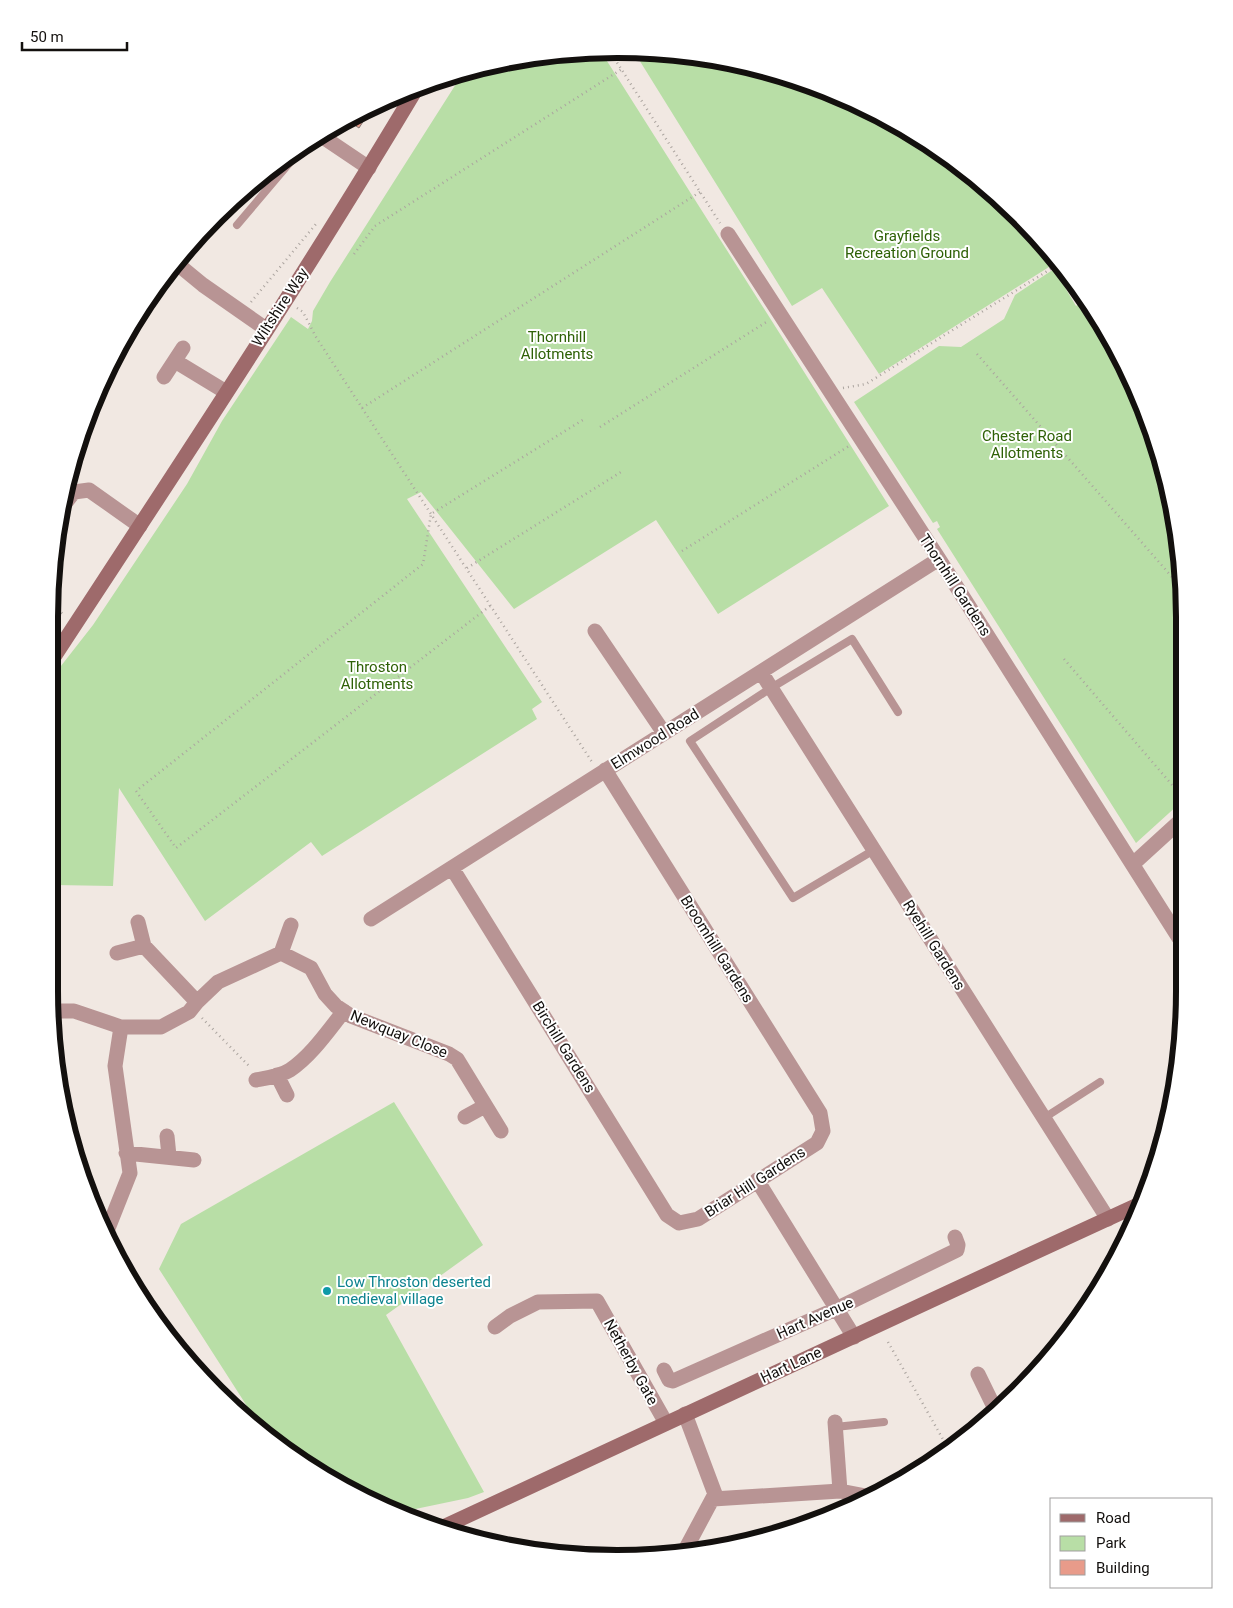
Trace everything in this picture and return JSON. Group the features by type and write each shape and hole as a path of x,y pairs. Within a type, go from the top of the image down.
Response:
{"street":[{"name":"Wiltshire Way","path":"58,650 286,299 412,97"},
{"path":"326,139 369,168"},
{"name":"Thornhill Gardens","path":"728,234 939,559 1176,933"},
{"path":"180,267 266,329"},
{"path":"164,377 179,355 226,392"},
{"path":"71,496 74,492 89,490 140,526"},
{"name":"Elmwood Road","path":"371,919 939,559"},
{"path":"596,632 664,733"},
{"name":"Ryehill Gardens","path":"760,672 1108,1219"},
{"name":"Broomhill Gardens","path":"602,772 820,1113 823,1131"},
{"path":"1132,864 1176,825"},
{"name":"Birchill Gardens","path":"452,868 668,1215 679,1223"},
{"path":"138,922 144,946 194,1005"},
{"path":"59,1011 74,1011 121,1027 161,1027 189,1012 218,982 282,953 290,925"},
{"path":"117,953 144,946"},
{"name":"Newquay Close","path":"282,953 311,968 325,994 336,1006 352,1016 449,1054 457,1059 501,1131"},
{"path":"259,1080 289,1071 302,1061 344,1011"},
{"path":"109,1226 130,1173 115,1066 121,1027"},
{"path":"278,1075 287,1095"},
{"path":"465,1117 485,1106"},
{"name":"Briar Hill Gardens","path":"679,1223 698,1219 817,1143 823,1131"},
{"path":"167,1136 168,1156"},
{"path":"126,1153 194,1160"},
{"path":"757,1180 854,1337"},
{"name":"Hart Lane","path":"449,1524 1131,1209"},
{"name":"Hart Avenue","path":"664,1370 669,1380 673,1381 836,1309 957,1250 958,1245 955,1237"},
{"name":"Netherby Gate","path":"495,1327 510,1316 538,1302 597,1301 666,1423"},
{"path":"978,1374 993,1405"},
{"path":"685,1414 716,1494 687,1546"},
{"path":"835,1424 840,1491"},
{"path":"713,1498 840,1491 860,1495"}],"lane":[{"path":"237,225 288,164"},
{"path":"874,850 793,898 690,741 771,688 852,639 898,712"},
{"path":"1044,1118 1100,1082"},
{"path":"835,1424 884,1422"}],"path":[{"path":"615,58 728,234"},
{"path":"354,254 375,226 622,69"},
{"path":"362,408 700,192"},
{"path":"252,300 316,224"},
{"path":"832,394 846,387 866,384 1053,267"},
{"path":"286,299 303,312 316,337 490,606 602,772"},
{"path":"600,427 779,314"},
{"path":"977,354 1174,579"},
{"path":"490,606 176,848 136,791 423,564 431,514 586,418"},
{"path":"682,551 861,438"},
{"path":"466,568 620,472"},
{"path":"58,610 76,624"},
{"path":"58,616 61,612"},
{"path":"1064,659 1176,790"},
{"path":"194,1005 259,1080"},
{"path":"888,1342 945,1443"}],"green space":[{"path":"605,58 889,506 718,614 656,520 514,609 421,492 407,499 542,702 532,709 537,719 322,856 311,842 205,921 119,788 113,886 58,885 58,670 93,625 187,484 222,421 291,317 308,329 312,321 313,311 458,81 507,68 544,62"},
{"name":"Grayfields Recreation Ground","path":"638,59 689,62 726,68 796,87 864,115 896,132 957,173 1012,221 1051,266 879,374 822,288 792,306"},
{"name":"Chester Road Allotments","path":"1054,269 1076,306 1079,304 1101,337 1133,403 1146,437 1165,507 1171,544 1176,616 1176,807 1136,843 937,529 940,527 937,521 933,523 854,402 939,346 961,347 1004,319 1015,295"},
{"path":"394,1102 483,1245 386,1315 484,1492 468,1498 409,1510 369,1493 337,1476 276,1435 254,1417 159,1269 181,1224"}],"building":[{"path":"366,116 359,128 353,124"}],"place":[{"name":"Low Throston deserted medieval village","path":"327,1291"}],"park label":[{"name":"Thornhill Allotments","path":"557,346"},
{"name":"Throston Allotments","path":"377,676"}]}
